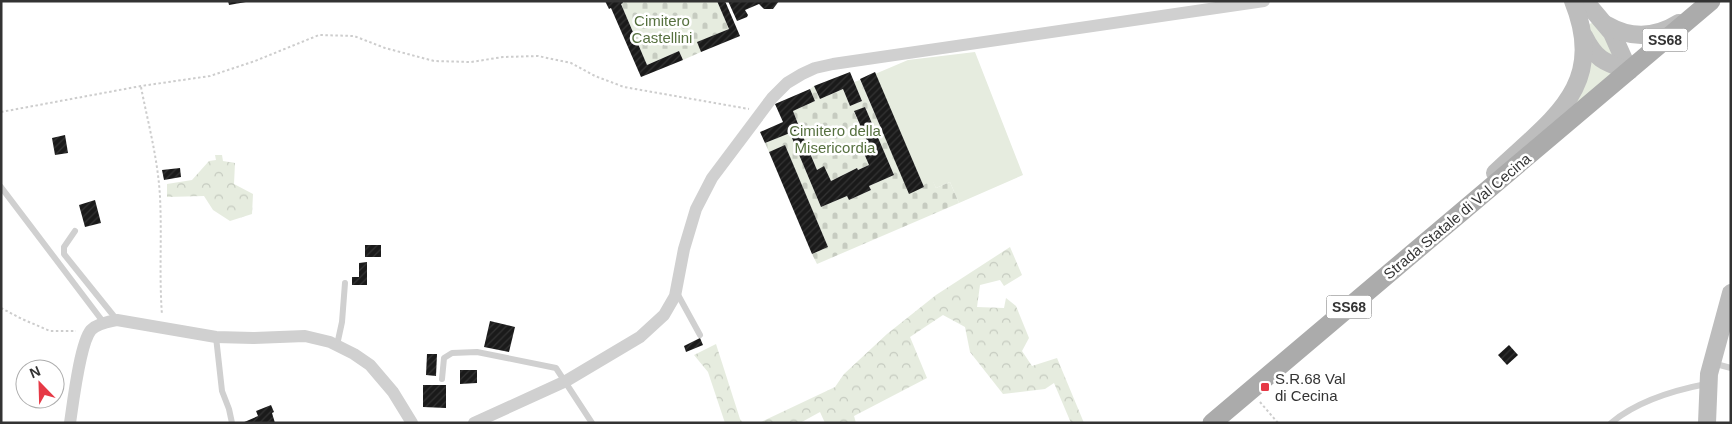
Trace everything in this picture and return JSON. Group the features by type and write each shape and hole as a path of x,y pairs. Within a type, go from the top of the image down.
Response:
{"main road":[{"path":"1448,224 1493,175 1552,121 1575,88 1580,75 1584,54 1584,36 1581,20 1573,1"},
{"path":"1585,1 1607,25 1617,41 1628,70"},
{"path":"1607,25 1626,34 1640,36 1655,34 1678,25 1706,6"},
{"name":"Strada Statale di Val Cecina","path":"1212,423 1706,6"},
{"path":"1584,36 1591,50 1598,57 1628,70"},
{"path":"1707,423 1707,384 1711,362 1731,293"}],"street":[{"path":"474,423 566,381 640,337 664,316 676,292 690,226 703,193 718,168 772,98 787,84 802,74 833,64 1264,1"},
{"path":"70,423 84,348 90,331 104,323 117,320 216,337 305,336 330,342 370,365 393,392 412,423"}],"lane":[{"path":"1,187 104,323"},
{"path":"75,230 64,247 64,254 117,320"},
{"path":"338,345 345,283"},
{"path":"676,292 700,336"},
{"path":"216,337 222,391 231,423"},
{"path":"442,379 444,358 452,352 476,352 556,368 592,423"},
{"path":"1711,362 1731,368"},
{"path":"1611,423 1638,405 1707,384"}],"path":[{"path":"1,112 141,86 210,76 255,61 318,34 354,36 385,48 434,61 471,62 503,57 538,56 571,63 595,76 624,87 761,112"},
{"path":"141,86 156,161 160,197 160,288 163,328"},
{"path":"1,308 50,331 90,331"},
{"path":"1250,390 1278,423"}],"green space":[{"name":"Cimitero Castellini","path":"622,1 717,1 729,29 698,42 701,52 683,60 679,51 647,65 621,4"},
{"path":"1591,23 1597,24 1620,62 1599,53 1588,26"},
{"path":"975,52 1023,175 959,203 950,182 936,188 933,182 923,185 875,74 908,60"},
{"path":"1589,55 1616,70 1569,110"},
{"name":"Cimitero della Misericordia","path":"860,80 909,193 933,181 936,188 950,182 959,203 817,264 812,254 828,247 785,146 769,152 765,143 800,129 793,111 815,101 810,89 814,86 820,99 843,89 850,106 862,101 854,82","holes":["865,107 894,175 869,186 871,190 849,200 847,196 821,207 792,138 802,134 817,170 824,167 831,181 857,168 858,170 869,165 863,151 870,148 854,112"]},
{"path":"215,155 222,155 223,161 235,163 234,184 253,194 252,214 230,221 213,210 204,196 167,197 167,184 192,180 209,161 216,160"},
{"path":"1010,247 1022,275 1004,286 1000,280 980,285 977,307 1004,308 1006,298 1016,306 1029,338 1022,351 1032,366 1057,358 1084,423 1071,423 1054,383 1045,389 1003,394 970,352 965,327 943,315 910,337 927,378 854,416 856,423 825,423 820,412 800,423 759,423 835,387 844,374 887,334 936,295"},
{"path":"716,344 740,419 743,423 725,423 708,372 694,355"}],"building":[{"path":"228,1 245,1 246,2 229,5"},
{"path":"605,1 622,1 623,3 621,4 647,65 679,51 683,60 641,77 611,8 609,9"},
{"path":"717,1 725,1 740,36 701,52 697,42 729,29"},
{"path":"728,1 779,1 773,9 764,9 759,4 745,10 748,15 747,17 737,21"},
{"path":"850,72 862,101 850,106 843,89 820,99 814,86"},
{"path":"875,72 924,187 909,194 860,79"},
{"path":"810,89 815,101 793,111 800,129 765,143 760,132 783,122 775,104"},
{"path":"865,107 894,175 869,186 871,190 849,200 847,196 821,207 792,138 802,134 817,170 824,166 831,181 857,168 858,170 869,165 863,151 870,148 854,111"},
{"path":"65,135 68,153 55,155 52,138"},
{"path":"785,145 828,247 812,254 769,152"},
{"path":"180,168 181,177 164,180 162,170"},
{"path":"95,200 101,223 85,227 79,205"},
{"path":"365,245 381,245 381,257 365,257"},
{"path":"367,262 367,285 352,285 352,277 359,277 359,263"},
{"path":"490,321 515,327 509,352 484,347"},
{"path":"700,338 703,345 686,352 684,346"},
{"path":"1509,345 1518,355 1507,365 1498,355"},
{"path":"427,354 437,354 436,376 426,375"},
{"path":"460,370 477,370 477,383 460,384"},
{"path":"423,385 446,385 446,408 423,407"},
{"path":"271,405 275,423 242,423 258,416 256,411"}],"place":[{"name":"S.R.68 Val di Cecina","path":"1265,387"}]}
